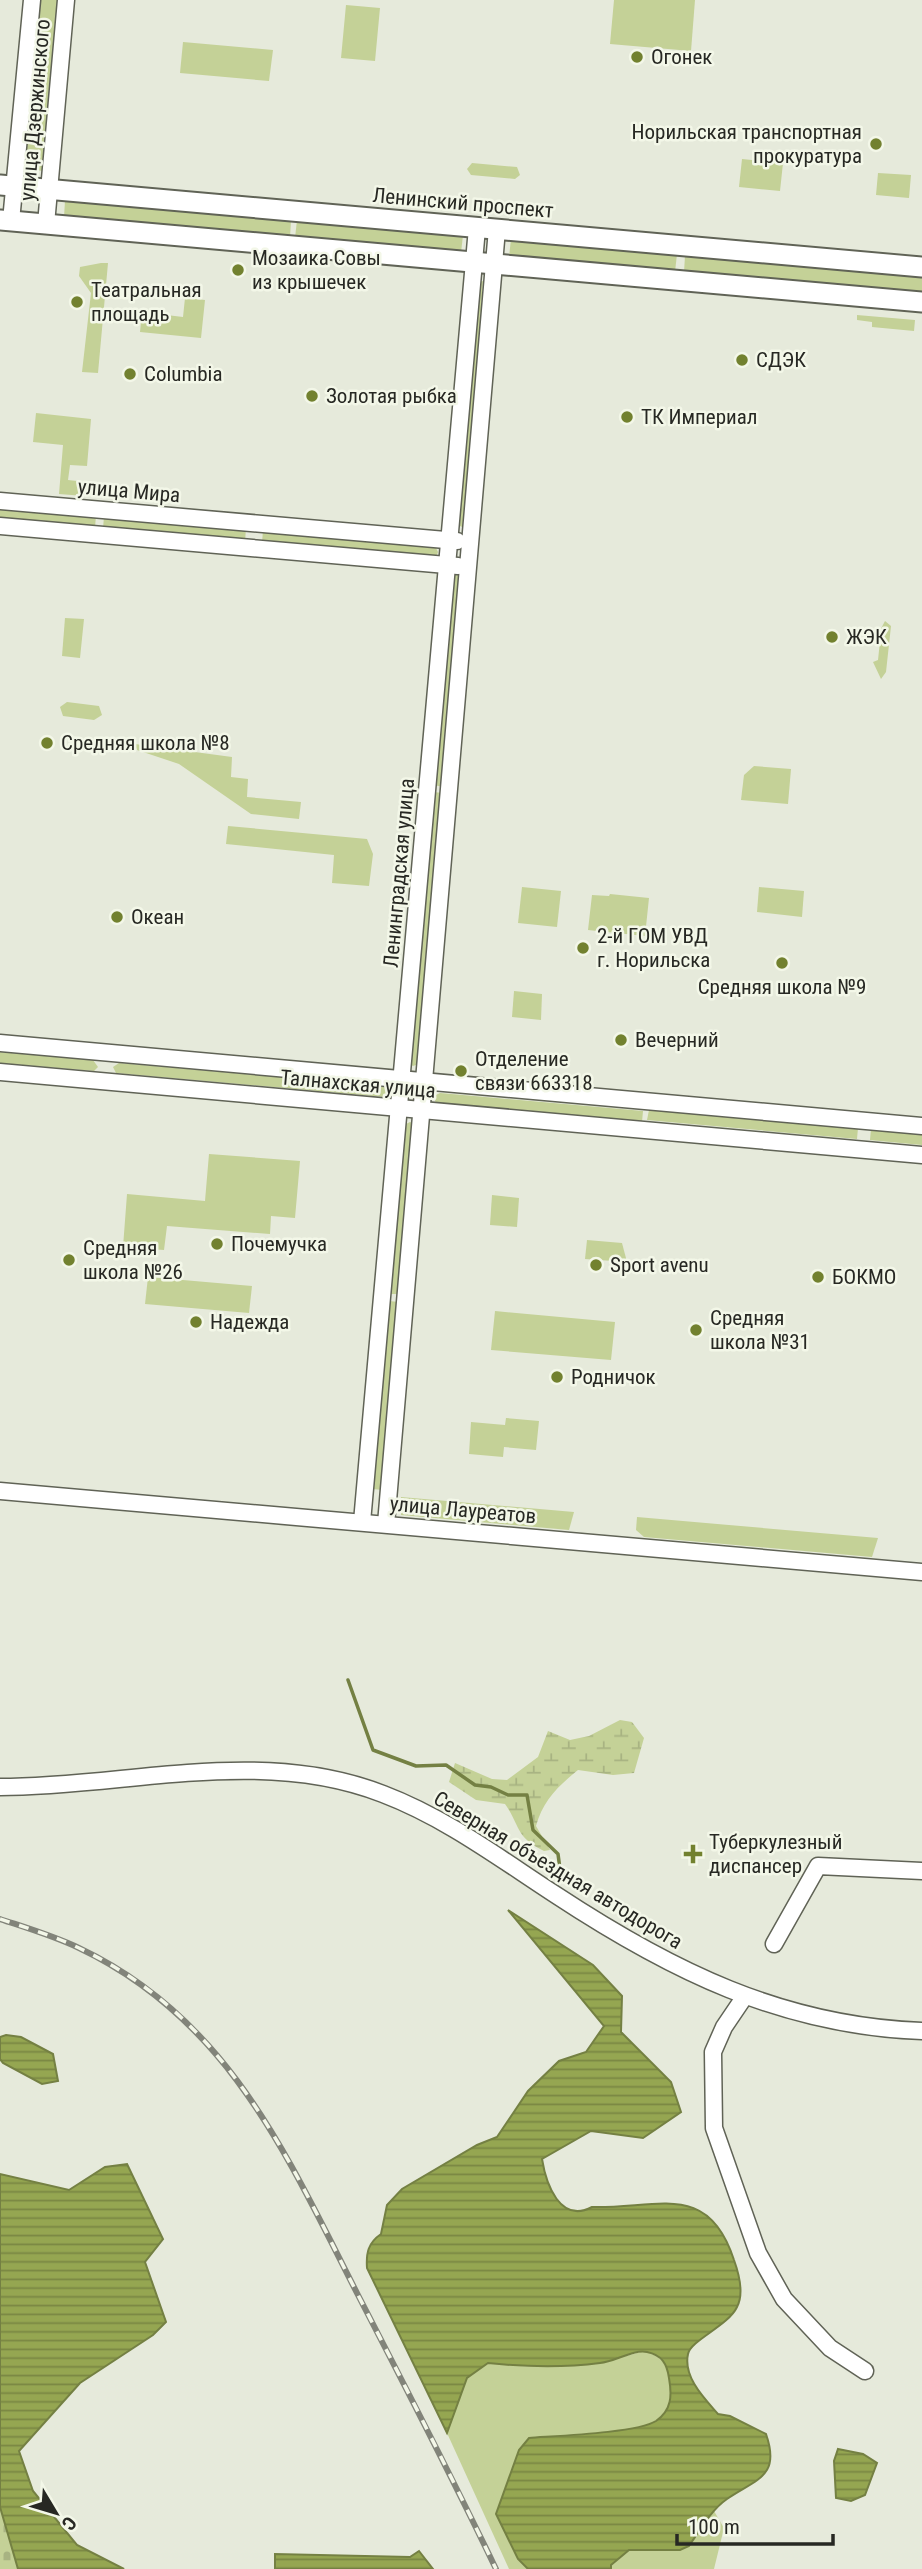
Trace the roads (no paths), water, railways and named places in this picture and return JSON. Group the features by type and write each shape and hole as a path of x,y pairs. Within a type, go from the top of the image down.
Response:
{"main road":[{"name":"Ленинский проспект","path":"7,186 922,267"},
{"path":"6,221 922,302"}],"street":[{"name":"улица Дзержинского","path":"6,221 7,186 32,0"},
{"name":"улица Дзержинского","path":"46,224 66,0"},
{"name":"Ленинградская улица","path":"362,1522 474,262 487,228"},
{"name":"Ленинградская улица","path":"386,1524 494,264 487,228"},
{"name":"улица Мира","path":"0,500 470,542"},
{"path":"253,548 255,523"},
{"path":"0,526 468,567"},
{"name":"Талнахская улица","path":"0,1044 922,1126"},
{"name":"Талнахская улица","path":"0,1072 922,1155"},
{"name":"улица Лауреатов","path":"0,1491 922,1572"},
{"name":"Северная объездная автодорога","path":"0,1787 225,1770 276,1772 345,1782 382,1793 446,1822 652,1954 693,1976 745,1996 802,2013 855,2024 922,2031"},
{"path":"774,1944 818,1866 922,1871"},
{"path":"745,1996 713,2052 714,2128 758,2253 784,2299 830,2348 865,2371"}],"waterway":[{"path":"348,1680 373,1750 416,1766 446,1765 475,1785 491,1787 508,1795 527,1795 533,1830 558,1854 560,1869"}],"railway":[{"path":"0,1919 79,1948 131,1978 176,2013 214,2052 248,2096 306,2192 496,2569"}],"place":[{"name":"Огонек","path":"637,57"},
{"name":"Норильская транспортная прокуратура","path":"876,144"},
{"name":"Мозаика Совы из крышечек","path":"238,270"},
{"name":"Театральная площадь","path":"77,302"},
{"name":"СДЭК","path":"742,360"},
{"name":"Columbia","path":"130,374"},
{"name":"Золотая рыбка","path":"312,396"},
{"name":"ТК Империал","path":"627,417"},
{"name":"ЖЭК","path":"832,637"},
{"name":"Средняя школа №8","path":"47,743"},
{"name":"Океан","path":"117,917"},
{"name":"2-й ГОМ УВД г. Норильска","path":"583,948"},
{"name":"Средняя школа №9","path":"782,963"},
{"name":"Вечерний","path":"621,1040"},
{"name":"Отделение связи 663318","path":"461,1071"},
{"name":"Почемучка","path":"217,1244"},
{"name":"Средняя школа №26","path":"69,1260"},
{"name":"Sport avenu","path":"596,1265"},
{"name":"БОКМО","path":"818,1277"},
{"name":"Надежда","path":"196,1322"},
{"name":"Средняя школа №31","path":"696,1330"},
{"name":"Родничок","path":"557,1377"},
{"name":"Туберкулезный диспансер","path":"693,1854"}]}
